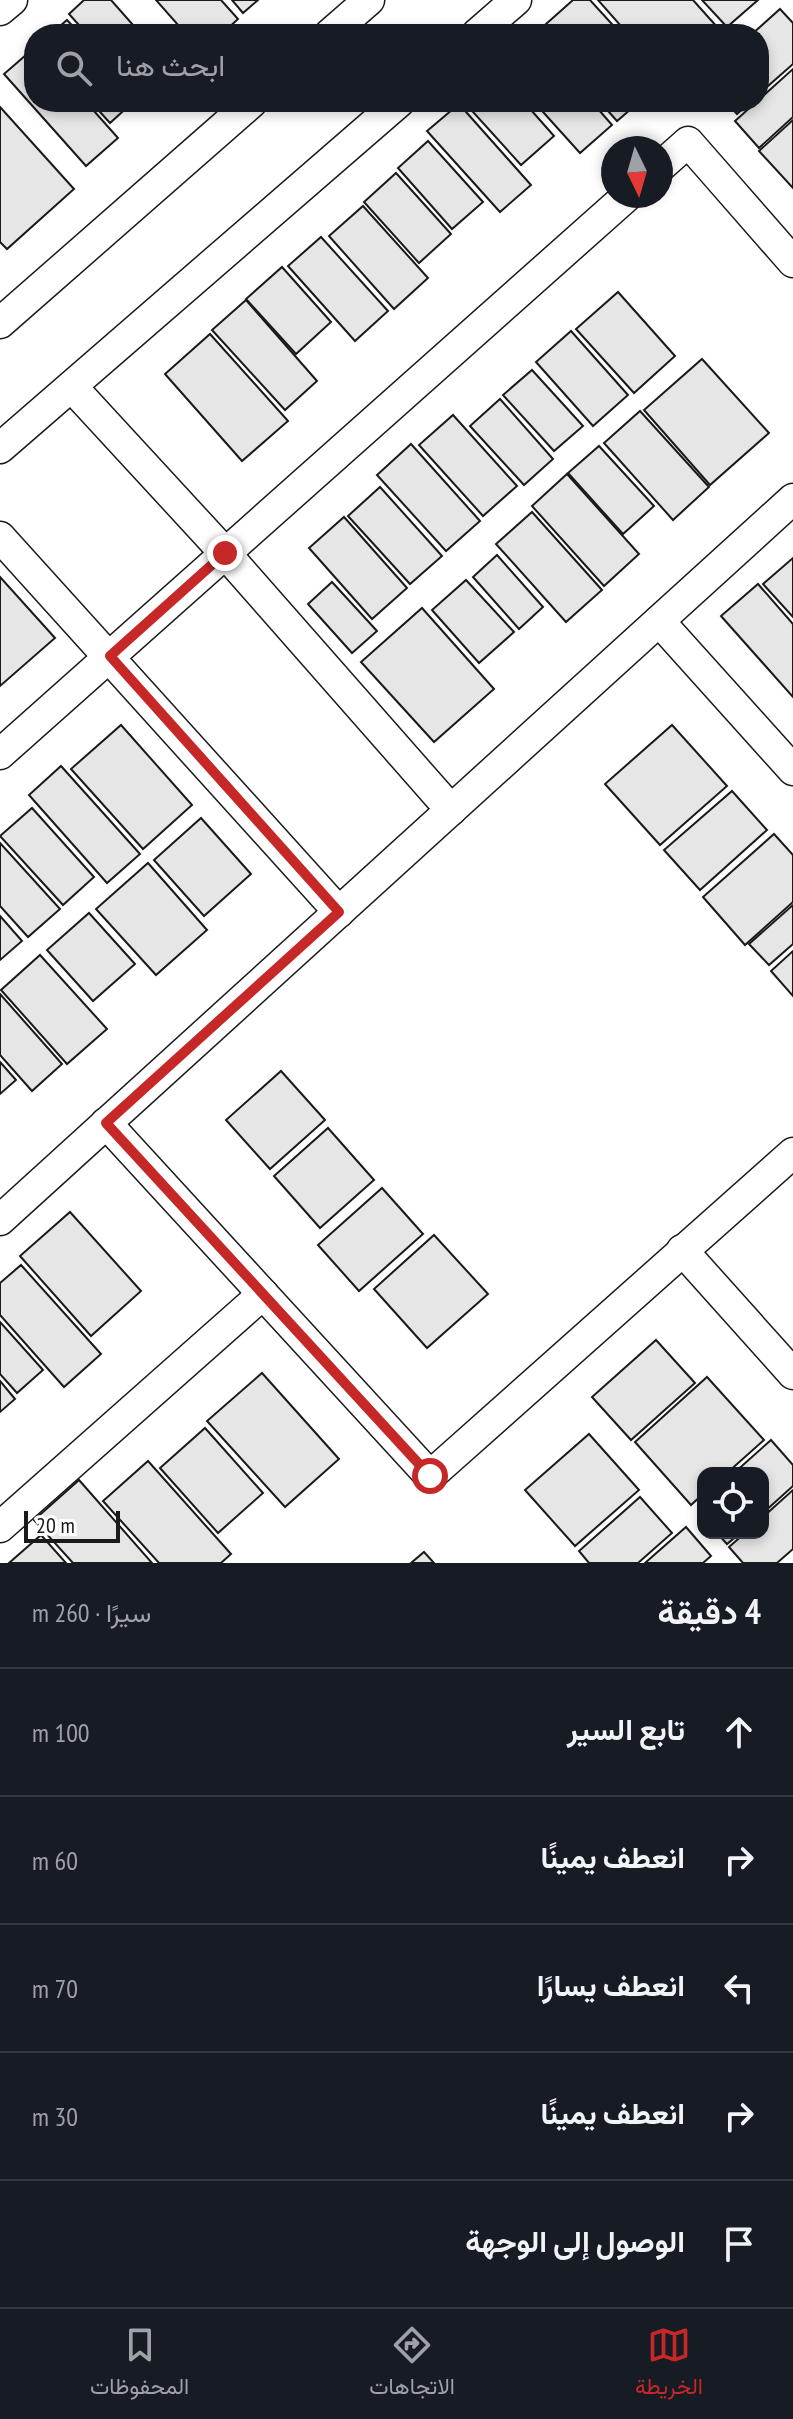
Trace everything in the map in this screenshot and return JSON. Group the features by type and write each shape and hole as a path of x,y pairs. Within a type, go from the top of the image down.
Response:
{"street":[{"path":"0,10 12,0"},
{"path":"341,24 369,0"},
{"path":"488,24 516,0"},
{"path":"3,313 240,112"},
{"path":"0,448 388,112"},
{"path":"673,155 688,142 793,262"},
{"path":"0,754 613,208"},
{"path":"72,387 225,553 451,810"},
{"path":"0,1220 793,499"},
{"path":"0,537 339,912"},
{"path":"659,621 793,770"},
{"path":"106,1123 430,1476 682,1250 788,1169"},
{"path":"682,1250 793,1374"},
{"path":"0,1527 263,1294"}],"building":[{"path":"84,0 111,0 132,24 78,24 69,14"},
{"path":"156,0 221,0 238,19 233,24 177,24"},
{"path":"232,0 258,0 243,13"},
{"path":"573,0 590,0 612,24 546,24"},
{"path":"598,0 693,0 714,24 619,24"},
{"path":"702,0 758,0 730,24 724,24"},
{"path":"780,9 793,23 793,64 769,85 769,24 763,24"},
{"path":"24,57 24,96 4,74"},
{"path":"793,69 793,117 759,148 735,121 745,112 769,112 769,91"},
{"path":"0,107 74,189 7,249 0,242"},
{"path":"38,112 95,112 118,138 86,166"},
{"path":"100,112 122,112 110,123"},
{"path":"450,112 466,112 531,185 500,212 427,131"},
{"path":"473,112 533,112 554,136 521,165"},
{"path":"543,112 601,112 612,125 580,153"},
{"path":"609,112 627,112 617,121"},
{"path":"793,120 793,188 759,151"},
{"path":"428,141 483,202 452,229 398,168"},
{"path":"396,173 451,234 419,263 364,202"},
{"path":"363,206 428,278 394,309 329,236"},
{"path":"321,237 388,311 355,341 288,266"},
{"path":"282,267 331,322 296,354 246,299"},
{"path":"618,292 675,356 634,393 576,329"},
{"path":"246,300 317,381 285,410 212,330"},
{"path":"571,331 628,395 593,426 536,362"},
{"path":"210,334 288,421 242,461 165,374"},
{"path":"702,359 769,433 710,485 644,410"},
{"path":"532,370 583,426 554,451 503,395"},
{"path":"500,399 553,459 524,485 470,426"},
{"path":"640,411 709,487 673,520 604,443"},
{"path":"453,415 517,486 483,516 419,445"},
{"path":"411,444 480,521 446,551 377,475"},
{"path":"599,446 654,506 623,534 568,473"},
{"path":"567,474 639,554 604,586 532,506"},
{"path":"380,487 442,556 410,584 348,516"},
{"path":"532,512 602,590 566,622 496,544"},
{"path":"344,517 407,588 372,619 309,548"},
{"path":"497,555 543,607 519,629 473,577"},
{"path":"793,558 793,617 763,584"},
{"path":"0,577 55,638 0,686"},
{"path":"466,580 514,632 479,663 432,610"},
{"path":"332,582 377,631 352,653 308,604"},
{"path":"758,584 793,624 793,697 721,616"},
{"path":"422,608 494,689 434,742 361,662"},
{"path":"121,725 192,805 143,849 71,769"},
{"path":"672,725 727,786 660,845 605,784"},
{"path":"61,766 140,854 107,883 29,795"},
{"path":"732,791 767,830 700,890 664,850"},
{"path":"32,808 94,877 63,905 0,836"},
{"path":"201,818 251,874 204,916 154,860"},
{"path":"774,834 793,855 793,902 745,945 703,897"},
{"path":"0,843 60,909 28,937 0,906"},
{"path":"148,863 207,930 156,975 96,909"},
{"path":"793,905 793,944 769,965 749,944"},
{"path":"89,913 135,964 93,1001 47,950"},
{"path":"0,916 22,941 0,960"},
{"path":"793,951 793,996 771,971"},
{"path":"40,955 107,1029 67,1064 1,990"},
{"path":"0,994 62,1064 32,1091 0,1055"},
{"path":"0,1062 16,1080 0,1094"},
{"path":"281,1071 325,1120 270,1169 226,1120"},
{"path":"328,1128 374,1180 320,1228 274,1176"},
{"path":"382,1188 423,1234 359,1291 318,1245"},
{"path":"70,1212 141,1291 91,1336 20,1256"},
{"path":"434,1235 488,1294 427,1348 374,1289"},
{"path":"21,1265 101,1354 64,1387 0,1315 0,1283"},
{"path":"0,1322 43,1370 17,1393 0,1374"},
{"path":"656,1340 695,1383 631,1440 592,1397"},
{"path":"262,1373 339,1459 285,1507 207,1421"},
{"path":"707,1377 764,1440 734,1467 697,1467 697,1500 691,1505 635,1442"},
{"path":"0,1381 15,1399 0,1412"},
{"path":"205,1428 263,1493 218,1533 160,1468"},
{"path":"589,1434 639,1490 575,1546 525,1490"},
{"path":"771,1440 793,1465 793,1486 769,1508 769,1467 741,1467"},
{"path":"148,1461 231,1554 221,1563 159,1563 103,1501"},
{"path":"79,1480 152,1563 73,1563 34,1520"},
{"path":"793,1490 793,1549 777,1563 743,1563 729,1547 738,1539 769,1539 769,1512"},
{"path":"640,1497 672,1533 638,1563 589,1563 579,1551"},
{"path":"686,1527 711,1556 703,1563 645,1563"},
{"path":"41,1535 66,1563 9,1563"},
{"path":"424,1552 434,1563 411,1563"}],"route":[{"path":"225,553 110,656 339,912 106,1123 430,1476"}]}
